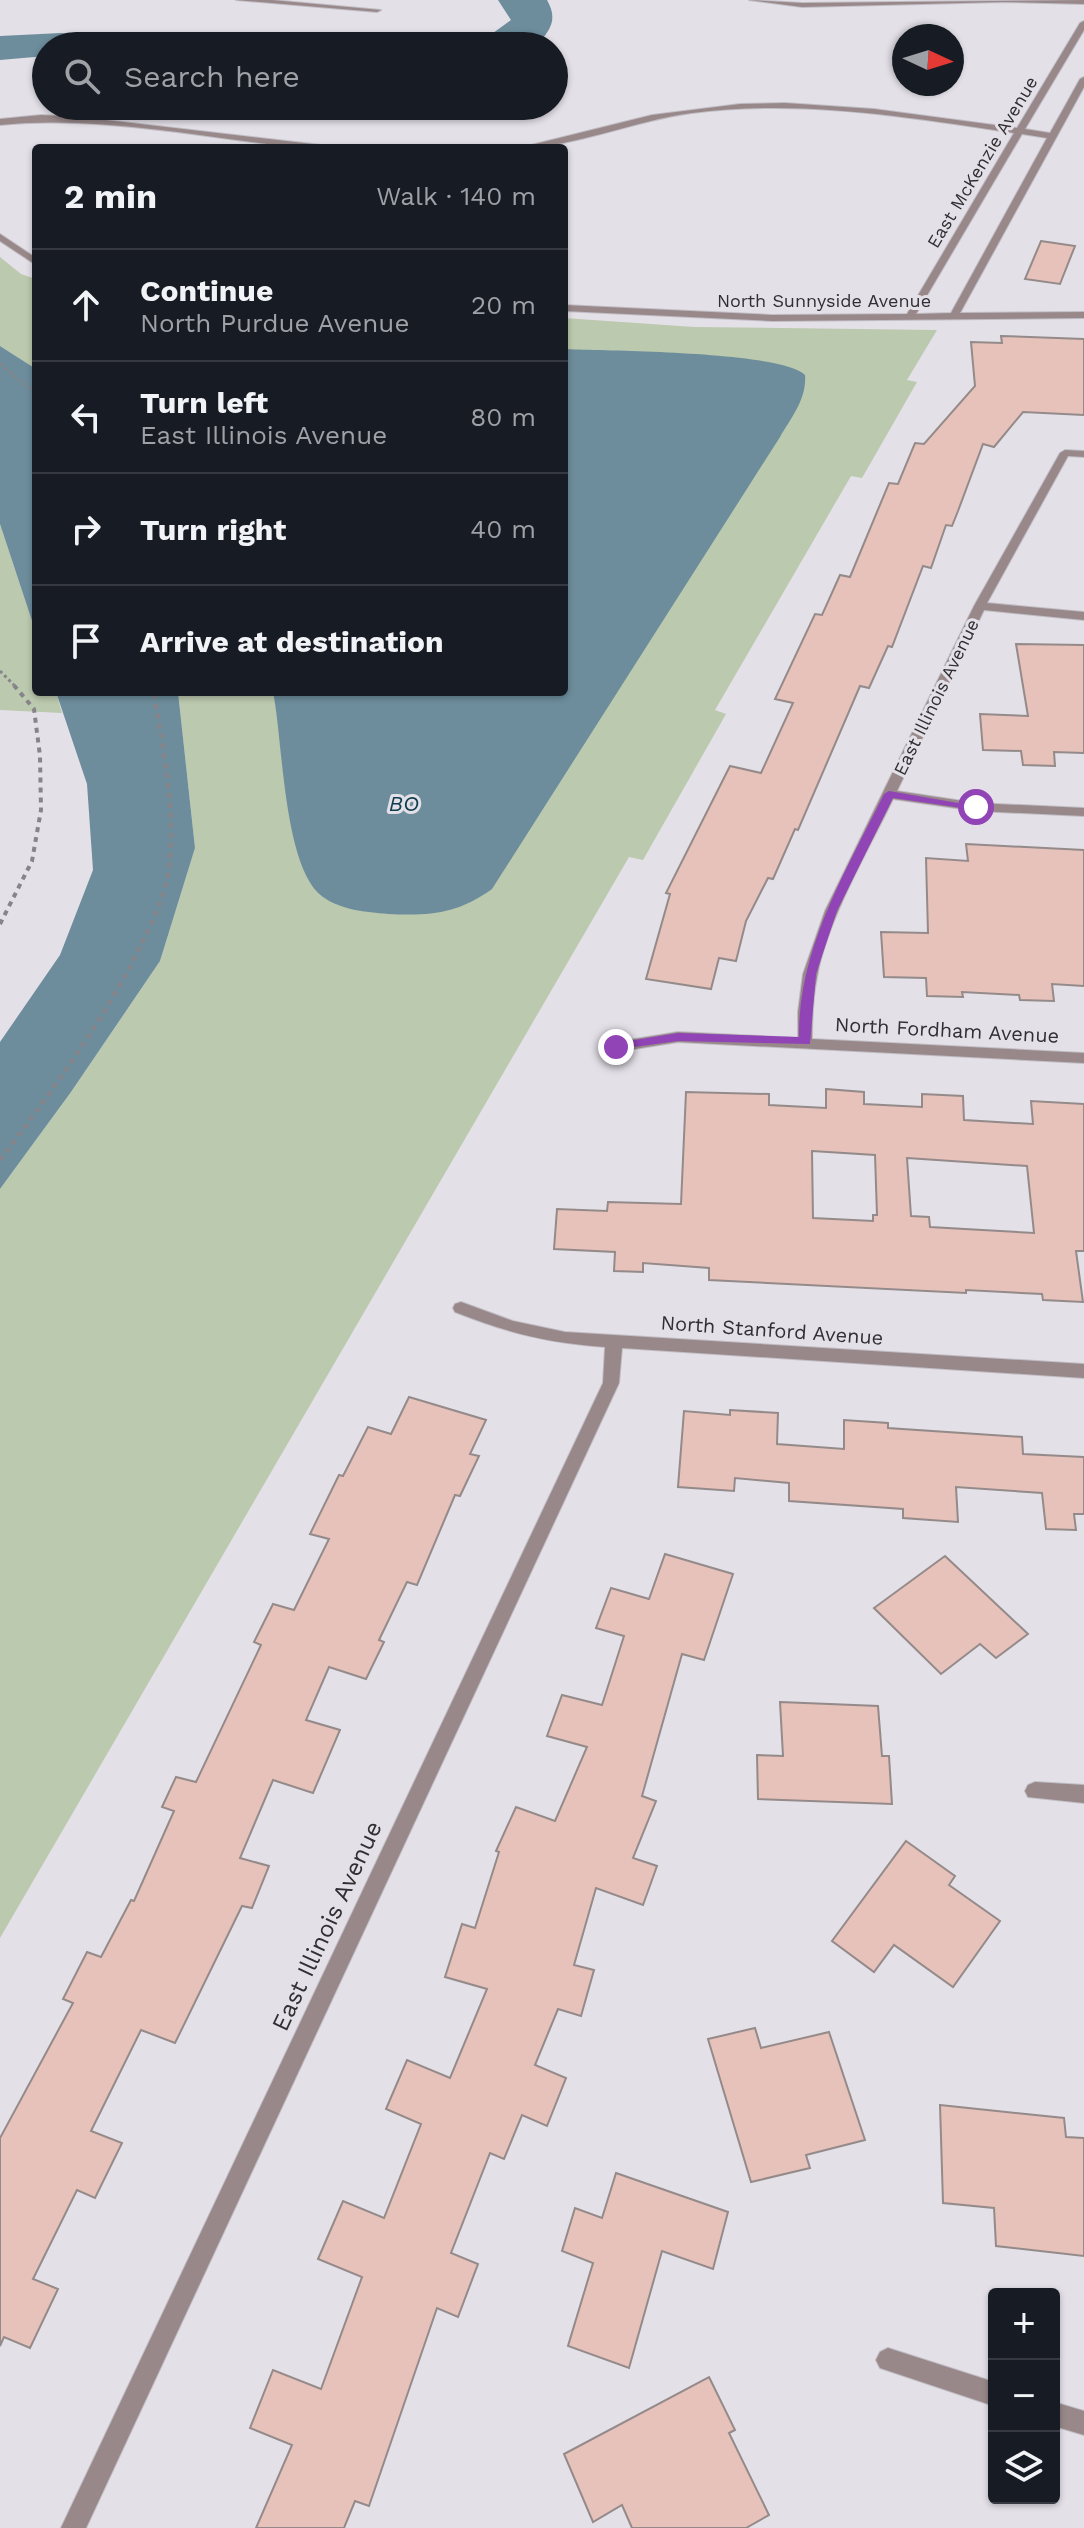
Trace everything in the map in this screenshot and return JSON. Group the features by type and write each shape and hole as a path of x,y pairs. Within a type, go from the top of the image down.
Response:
{"street":[{"path":"240,0 377,10"},
{"path":"753,0 789,5 1003,0 1084,2"},
{"name":"East McKenzie Avenue","path":"909,318 1084,23"},
{"path":"954,316 1084,79"},
{"path":"540,144 659,116 743,107 887,112 1052,136"},
{"path":"0,122 32,119"},
{"path":"80,120 287,144"},
{"path":"0,237 32,259"},
{"name":"North Sunnyside Avenue","path":"568,308 757,318 1084,315"},
{"name":"East Illinois Avenue","path":"805,1041 810,974 832,911 980,606 1065,453 1084,454"},
{"path":"980,606 1084,616"},
{"path":"889,794 976,807 1084,812"},
{"name":"North Fordham Avenue","path":"616,1047 678,1037 805,1041 1084,1058"},
{"name":"North Stanford Avenue","path":"461,1308 511,1327 565,1338 1084,1371"},
{"name":"East Illinois Avenue","path":"73,2528 611,1383 614,1342"},
{"path":"1035,1791 1084,1794"},
{"path":"888,2360 988,2392"},
{"path":"1060,2416 1084,2423"}],"path":[{"path":"0,364 32,388"},
{"path":"0,671 34,709 41,821 29,866 0,924"},
{"path":"0,1160 124,983 158,907 169,870 172,831 155,696"}],"green space":[{"path":"0,257 21,274 32,278 32,366 0,346"},
{"path":"568,318 694,327 937,330 907,380 917,382 862,478 851,476 715,710 726,714 643,860 629,857 0,1938 0,1189 160,961 195,848 178,696 568,696"},
{"path":"0,524 32,621 32,696 57,696 62,713 0,710"}],"water":[{"path":"498,0 547,0 552,13 547,32 494,32 511,20"},
{"path":"32,34 32,57 0,60 0,36"},
{"path":"0,346 32,366 32,621 0,524"},
{"name":"BO","path":"568,349 729,357 789,367 805,375 797,408 780,437 492,889 467,904 430,914 403,915 354,910 323,897 310,882 292,832 274,696 568,696"},
{"path":"57,696 178,696 195,848 160,961 0,1189 0,1042 60,955 93,870 87,784"}],"building":[{"path":"1041,241 1075,246 1060,284 1025,279"},
{"path":"1001,336 1084,339 1084,415 1023,412 994,447 983,444 952,526 946,525 931,568 923,566 892,647 888,646 869,688 860,686 798,830 795,829 773,879 768,878 746,921 736,961 719,958 711,989 646,979 670,894 666,893 730,766 761,773 793,703 775,699 815,614 822,615 840,575 850,577 889,483 898,484 915,443 924,444 975,386 971,342 1002,343"},
{"path":"1016,644 1084,645 1084,753 1054,752 1055,766 1023,765 1021,751 983,750 980,714 1028,716"},
{"path":"966,844 1084,850 1084,986 1052,984 1054,1001 1020,1000 1019,995 962,992 963,997 927,996 926,978 884,977 881,932 928,933 926,858 968,861"},
{"path":"826,1089 864,1092 864,1104 922,1107 922,1094 963,1096 964,1120 1033,1124 1031,1101 1084,1104 1084,1251 1076,1251 1083,1302 1043,1300 1042,1294 709,1280 709,1268 643,1263 643,1272 614,1271 615,1252 554,1249 557,1209 607,1211 608,1202 681,1204 686,1092 769,1094 769,1105 826,1108","holes":["812,1151 875,1155 877,1215 873,1215 873,1221 813,1218","907,1158 1027,1166 1034,1233 930,1227 929,1217 911,1216"]},
{"path":"409,1397 486,1420 470,1454 479,1456 460,1496 455,1495 417,1585 407,1582 379,1640 384,1642 366,1679 329,1667 306,1720 340,1730 313,1793 273,1780 240,1858 269,1866 252,1908 242,1906 175,2043 141,2030 91,2131 122,2143 95,2198 77,2190 33,2279 58,2289 30,2348 4,2337 0,2346 0,2138 73,2003 63,1999 87,1952 101,1957 131,1900 134,1901 174,1811 162,1807 176,1777 196,1782 261,1645 254,1642 273,1604 294,1610 329,1539 310,1534 339,1475 343,1476 368,1427 391,1434"},
{"path":"730,1410 778,1413 777,1444 844,1449 844,1420 888,1423 888,1428 1022,1437 1023,1454 1084,1457 1084,1514 1074,1514 1076,1530 1046,1529 1042,1493 956,1487 958,1522 903,1518 903,1509 789,1501 789,1483 735,1478 734,1491 678,1487 684,1411 730,1415"},
{"path":"665,1554 733,1574 704,1660 682,1654 642,1796 656,1801 633,1858 657,1866 643,1905 596,1888 574,1965 594,1970 581,2016 558,2009 535,2065 566,2078 547,2126 522,2115 504,2159 490,2153 451,2253 478,2264 458,2317 437,2308 369,2506 355,2501 344,2528 256,2528 292,2445 250,2428 273,2370 321,2389 362,2277 318,2259 343,2201 384,2218 421,2124 386,2109 407,2060 450,2078 487,1989 445,1977 462,1924 475,1928 499,1852 496,1851 516,1807 555,1821 587,1747 547,1736 562,1695 602,1705 624,1636 596,1628 611,1588 649,1599"},
{"path":"945,1556 1028,1634 996,1658 980,1644 941,1674 874,1608"},
{"path":"780,1702 878,1706 882,1756 889,1756 892,1804 758,1799 757,1755 783,1756"},
{"path":"906,1841 955,1876 949,1885 1000,1921 953,1987 894,1945 874,1972 832,1941"},
{"path":"755,2028 761,2048 829,2032 865,2140 806,2155 810,2168 751,2182 708,2039"},
{"path":"940,2105 1064,2118 1066,2137 1084,2138 1084,2256 996,2246 994,2208 943,2203"},
{"path":"616,2173 728,2212 713,2269 662,2251 629,2368 568,2346 593,2263 562,2251 575,2208 602,2218"},
{"path":"709,2377 735,2430 729,2433 769,2515 746,2528 632,2528 622,2505 593,2522 564,2454"}],"route":[{"path":"616,1047 678,1037 805,1041 810,974 832,911 889,794 976,807"}]}
